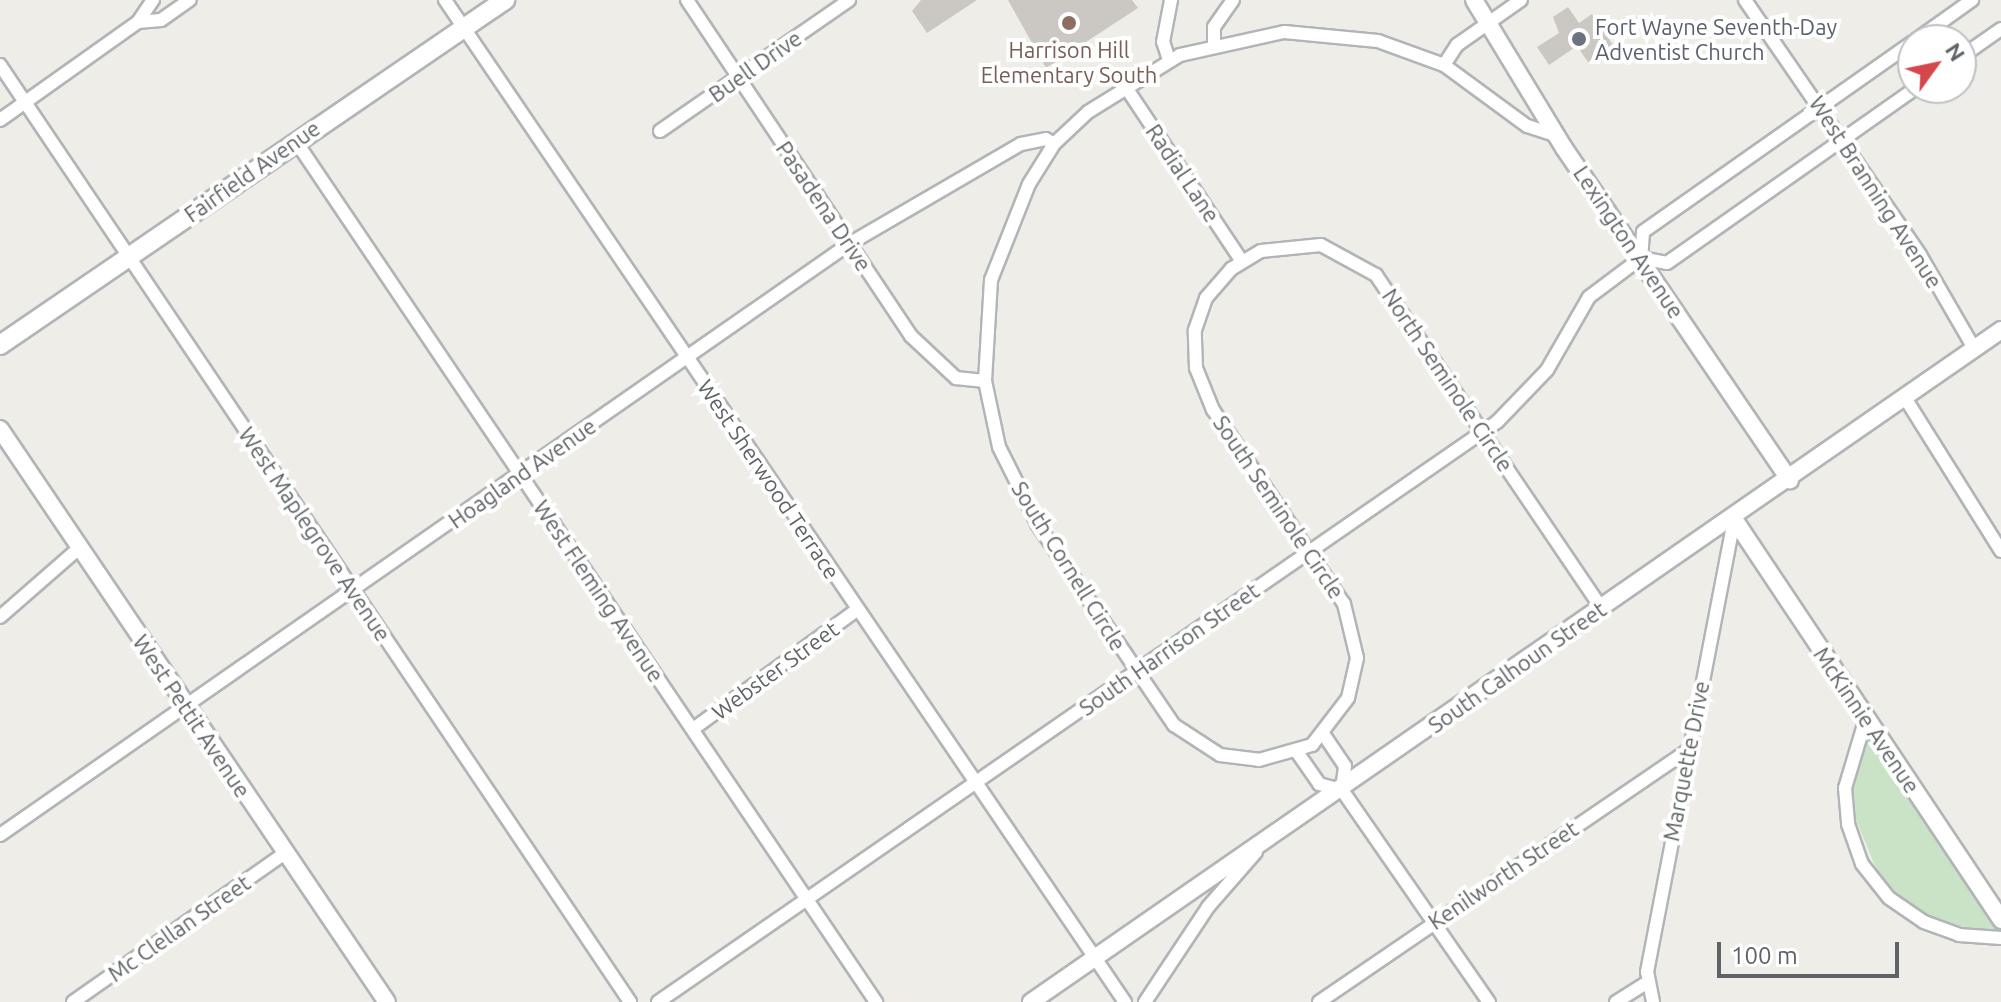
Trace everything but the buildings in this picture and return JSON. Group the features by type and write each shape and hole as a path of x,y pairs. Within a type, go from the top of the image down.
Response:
{"main road":[{"name":"Fairfield Avenue","path":"0,345 463,25 505,0"}],"street":[{"path":"0,120 138,22 153,0"},
{"path":"138,22 161,20 190,0"},
{"name":"West Sherwood Terrace","path":"445,0 1092,960 1125,1002"},
{"name":"Pasadena Drive","path":"687,0 849,244 933,361 956,378 985,381"},
{"name":"Buell Drive","path":"660,131 849,0"},
{"path":"1169,60 1163,42 1171,0"},
{"path":"1214,43 1214,27 1233,0"},
{"name":"Lexington Avenue","path":"1474,0 1555,135 1790,480"},
{"path":"1444,65 1457,45 1521,0"},
{"name":"West Branning Avenue","path":"1745,0 1843,140 1974,348"},
{"path":"1938,24 1972,0"},
{"path":"1977,46 2001,29"},
{"name":"South Cornell Circle","path":"1324,735 1297,752 1245,760 1207,750 1174,725 1137,672 1023,499 999,447 985,381 987,307 999,251 1017,205 1054,144 1125,86 1169,60 1214,43 1317,32 1378,41 1444,65 1536,132 1555,135"},
{"path":"1897,53 1643,232 1637,243 1641,258 1667,263 1897,102"},
{"name":"West Maplegrove Avenue","path":"0,65 630,1002"},
{"name":"Radial Lane","path":"1125,86 1241,260"},
{"name":"Hoagland Avenue","path":"0,835 849,244 1021,144 1046,139 1054,144"},
{"name":"West Fleming Avenue","path":"295,140 876,1002"},
{"name":"North Seminole Circle","path":"1241,260 1269,248 1304,243 1340,251 1367,267 1484,432 1601,607"},
{"name":"South Harrison Street","path":"658,1002 1484,432 1533,389 1589,297 1641,258"},
{"name":"South Seminole Circle","path":"1241,260 1202,309 1196,368 1213,410 1344,604 1357,647 1352,688 1324,735"},
{"name":"South Calhoun Street","path":"1031,1002 1342,790 1601,607 1907,401 2001,330"},
{"path":"1907,401 2001,551"},
{"name":"West Pettit Avenue","path":"0,429 387,1002"},
{"name":"McKinnie Avenue","path":"1734,519 2001,920"},
{"name":"Marquette Drive","path":"1646,983 1734,519"},
{"path":"0,617 79,548"},
{"name":"Webster Street","path":"693,729 857,610"},
{"path":"1866,718 1845,788 1848,824 1862,864 1889,898 1924,922 1959,935 2001,938"},
{"path":"1324,735 1345,766 1342,790"},
{"name":"Kenilworth Street","path":"1319,1002 1688,750"},
{"path":"1297,752 1319,784 1342,790 1489,1002"},
{"path":"1145,1002 1208,907 1261,846"},
{"name":"Mc Clellan Street","path":"73,1002 285,853"},
{"path":"1194,891 1208,907"},
{"path":"1616,1002 1646,983 1653,1002"}],"green space":[{"path":"1866,738 1872,738 1997,925 1995,931 1945,924 1902,900 1881,880 1854,815 1852,784"}],"place":[{"name":"Harrison Hill Elementary South","path":"1069,23"},
{"name":"Fort Wayne Seventh-Day Adventist Church","path":"1579,39"}]}
